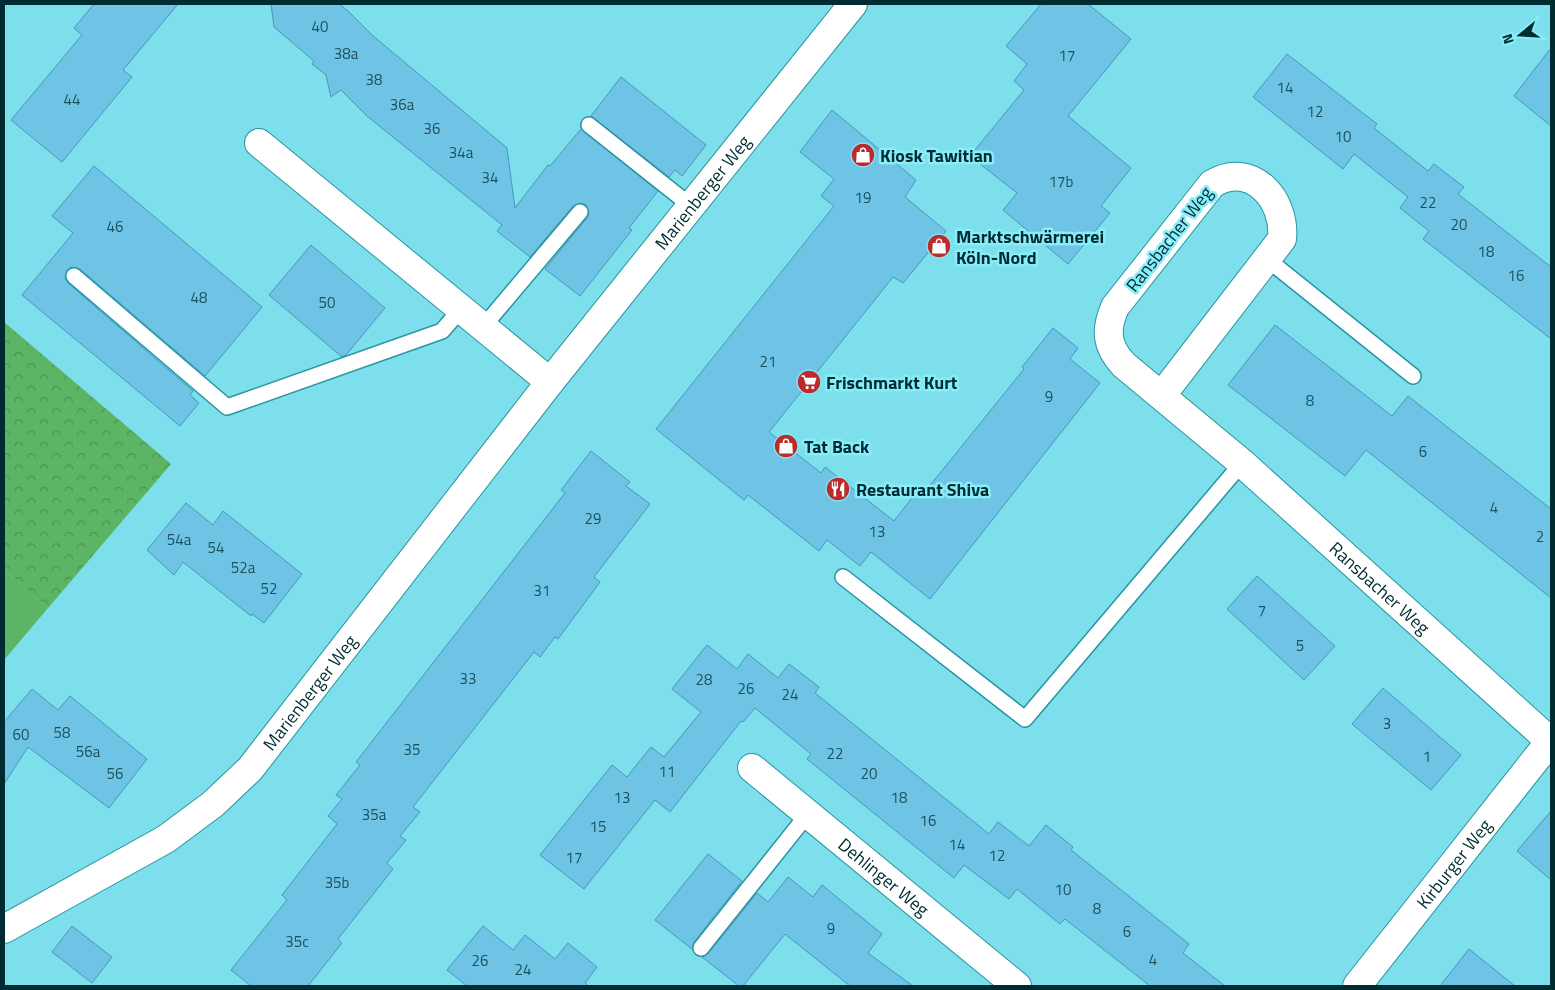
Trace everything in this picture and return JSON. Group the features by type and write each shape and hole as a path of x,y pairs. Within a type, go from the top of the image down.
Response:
{"street":[{"name":"Marienberger Weg","path":"4,929 166,838 213,804 250,769 550,382 853,4"},
{"path":"259,143 550,382"},
{"name":"Ransbacher Weg","path":"1162,395 1282,239 1284,225 1273,195 1255,182 1235,176 1223,177 1212,184 1115,307 1109,320 1107,332 1109,344 1115,356 1242,463 1551,741"},
{"name":"Kirburger Weg","path":"1357,986 1551,741"},
{"name":"Dehlinger Weg","path":"752,768 1016,986"}],"lane":[{"path":"590,125 690,206"},
{"path":"483,327 580,212"},
{"path":"1267,259 1413,376"},
{"path":"74,276 227,407 442,331 461,309"},
{"path":"843,577 1025,719 1242,463"},
{"path":"701,948 807,815"}],"green space":[{"path":"4,322 171,464 48,608 4,570"},
{"path":"4,570 48,608 4,660"}],"building":[{"path":"94,4 178,4 123,70 132,77 62,162 11,120 82,35 74,28"},
{"path":"271,4 339,4 347,10 372,35 507,148 515,208 548,165 550,166 581,129 658,191 629,228 632,230 580,296 545,269 587,218 589,213 586,205 581,203 573,206 530,257 497,231 502,225 367,116 341,90 331,97 326,75 312,64 314,61 274,27"},
{"path":"1041,4 1088,4 1131,39 1068,116 1131,168 1101,206 1110,213 1068,264 1003,210 1017,193 970,156 1024,90 1014,81 1027,64 1006,46"},
{"path":"1551,48 1551,126 1514,96"},
{"path":"1287,54 1377,124 1374,128 1428,171 1434,164 1464,187 1458,194 1551,267 1551,339 1423,239 1429,231 1400,208 1408,197 1354,154 1343,169 1253,97"},
{"path":"621,77 706,145 682,176 675,170 669,177 591,116"},
{"path":"832,110 916,180 905,197 946,231 903,283 893,277 769,432 821,473 825,467 894,521 915,494 919,498 941,472 1024,369 1022,367 1053,328 1078,348 1070,359 1100,383 930,599 871,552 860,566 827,540 819,551 748,495 744,500 656,429 834,206 821,196 834,179 800,152"},
{"path":"94,166 262,307 205,376 80,269 71,267 67,270 65,279 68,283 193,391 190,395 199,403 180,426 22,295 73,233 52,216"},
{"path":"311,245 385,308 346,355 342,357 269,295"},
{"path":"1275,325 1392,416 1408,396 1551,509 1551,598 1366,450 1345,476 1228,385"},
{"path":"591,451 630,482 626,486 650,504 594,577 600,582 558,639 555,637 540,657 534,652 413,807 420,812 400,836 406,840 387,863 393,869 338,939 342,943 308,986 251,986 231,970 287,900 282,895 337,824 328,816 342,799 336,795 360,765 356,762 565,493 561,490"},
{"path":"186,503 213,525 223,511 302,574 264,623 252,614 251,616 183,562 174,575 147,550"},
{"path":"1257,576 1335,646 1304,680 1227,609"},
{"path":"707,645 737,669 748,654 778,678 789,664 819,687 815,693 989,834 998,822 1029,846 1046,825 1073,847 1071,850 1189,944 1183,953 1225,986 1150,986 1065,919 1060,924 1017,889 1009,899 964,865 954,878 807,759 811,754 755,708 743,722 741,721 670,812 655,800 584,889 540,855 612,765 627,777 651,747 664,757 701,712 672,689"},
{"path":"1383,688 1461,755 1431,790 1352,724"},
{"path":"32,689 58,710 70,696 147,759 109,808 28,747 4,784 4,722"},
{"path":"1551,811 1551,880 1517,851"},
{"path":"708,854 742,881 694,942 692,949 655,920"},
{"path":"788,877 813,897 822,885 882,934 868,953 913,986 850,986 785,934 743,986 739,986 702,957 708,954 757,893 768,902"},
{"path":"72,926 112,957 92,983 52,952"},
{"path":"483,926 513,950 525,935 555,959 568,943 597,967 585,983 589,986 467,986 447,970"},
{"path":"1469,949 1515,986 1440,986"}],"place":[{"name":"Kiosk Tawitian","path":"863,155"},
{"name":"Marktschwärmerei Köln-Nord","path":"939,246"},
{"name":"Frischmarkt Kurt","path":"809,382"},
{"name":"Tat Back","path":"786,446"},
{"name":"Restaurant Shiva","path":"838,489"}]}
